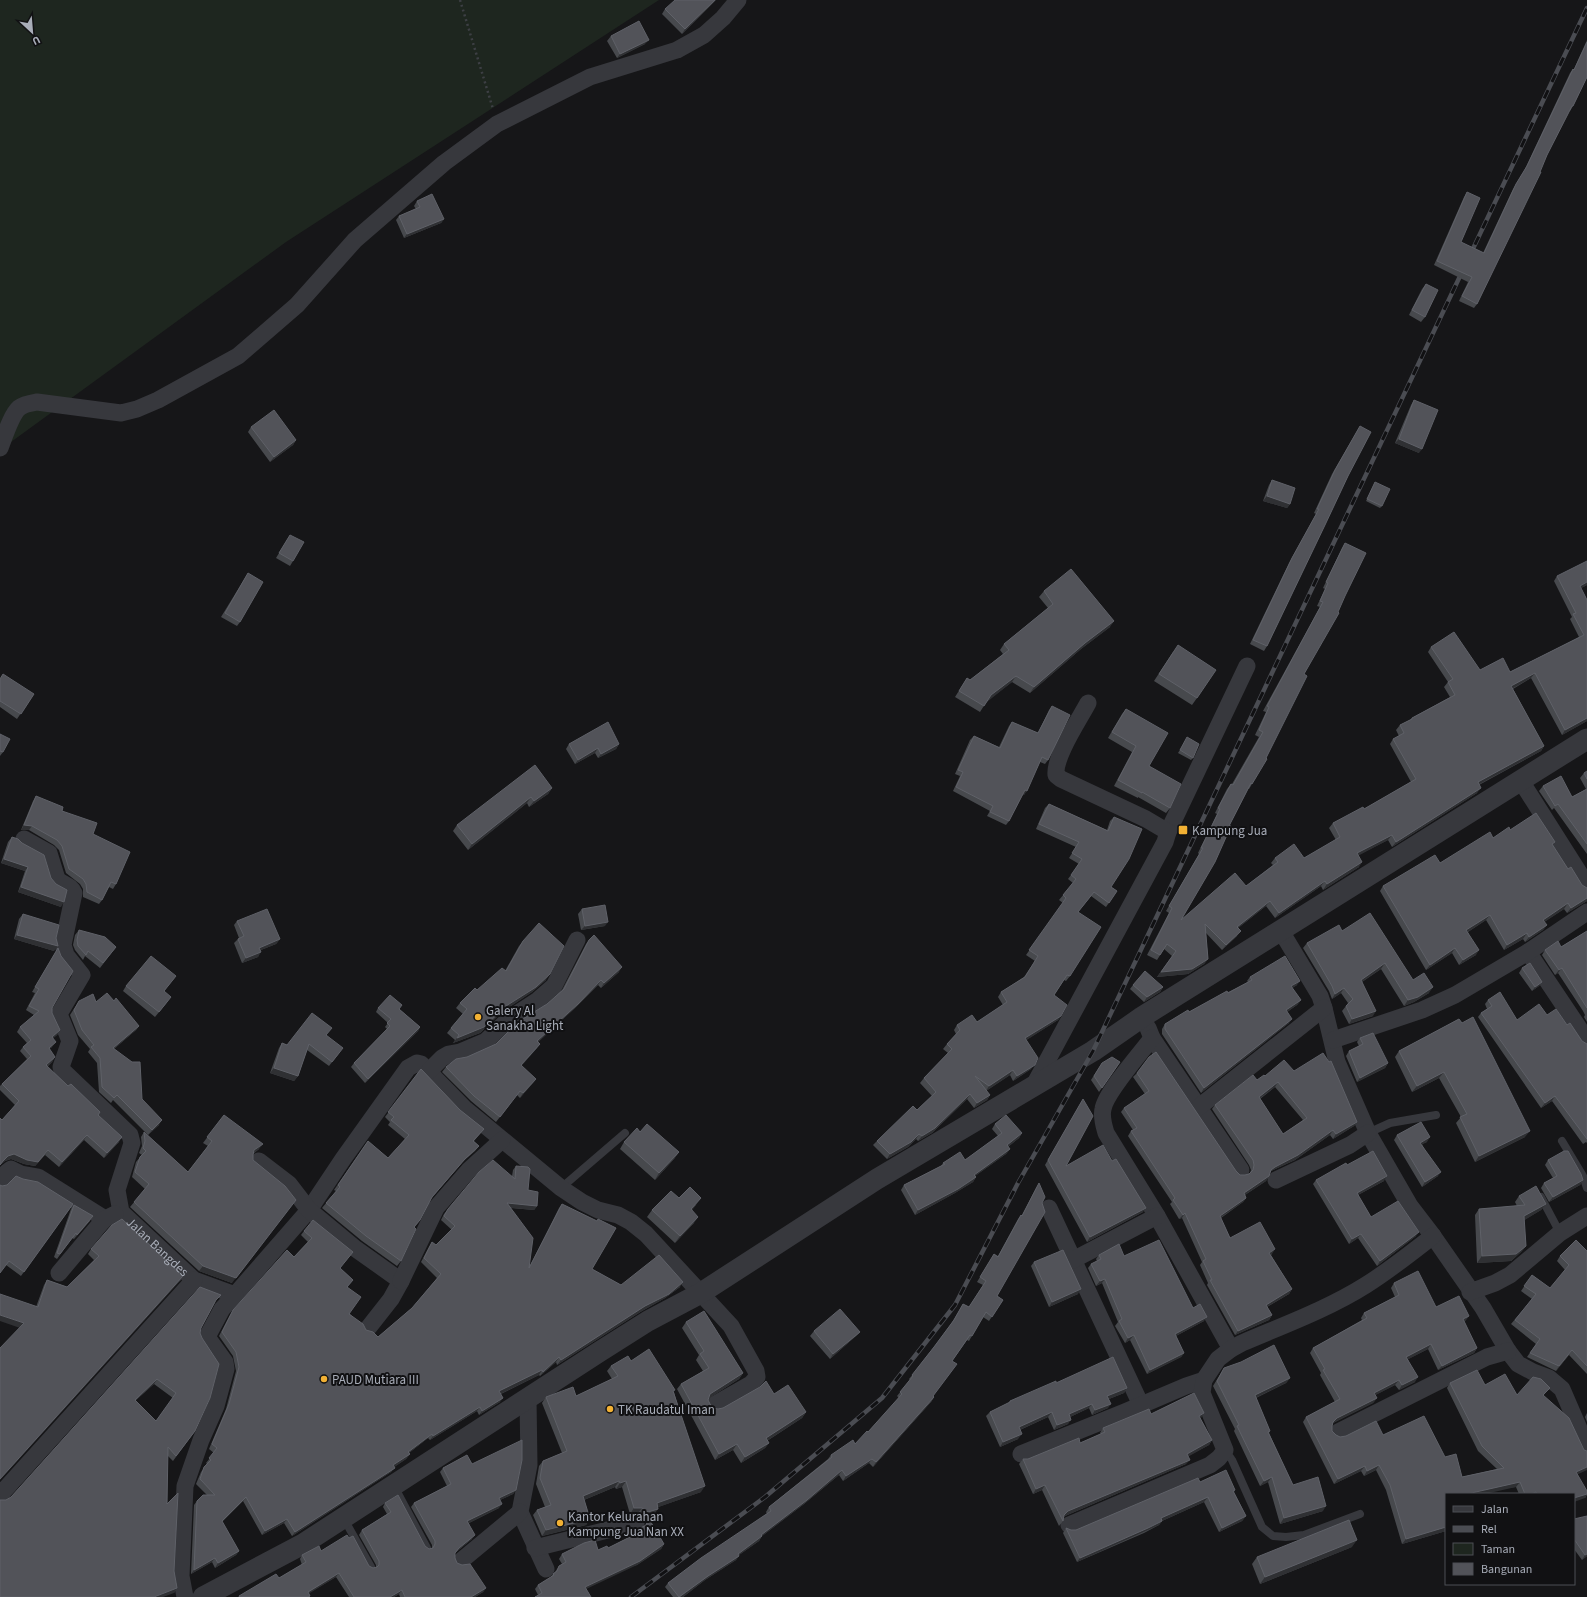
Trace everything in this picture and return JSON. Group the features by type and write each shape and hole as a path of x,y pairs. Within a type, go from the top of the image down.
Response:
{"street":[{"path":"0,448 14,416 19,408 27,404 37,402 121,413 137,409 158,400 238,356 298,305 355,240 444,164 497,124 590,77 677,50 704,35 723,18 738,0"},
{"path":"1033,1087 1165,842 1168,832 1247,666"},
{"path":"1088,703 1058,759 1055,770 1056,775 1061,779 1146,819 1168,832"},
{"path":"203,1597 303,1544 344,1519 642,1325 700,1293 877,1179 1093,1051 1142,1017 1587,739"},
{"path":"1521,781 1587,885"},
{"name":"Jalan Bangdes","path":"24,838 49,853 57,879 71,888 74,893 63,945 64,950 82,975 59,1014 70,1041 61,1067 62,1070 130,1134 132,1143 130,1152 120,1177 117,1190 121,1212 194,1280 235,1295"},
{"path":"1332,1040 1422,1010 1455,995 1528,952 1587,912"},
{"path":"1281,931 1320,996 1337,1062 1368,1133 1410,1206 1433,1236 1470,1292 1483,1308 1508,1351 1518,1364 1532,1372 1549,1378 1562,1389 1587,1447"},
{"path":"429,1071 442,1058 449,1054 460,1052 486,1041 509,1019 538,1000 554,986 578,940"},
{"path":"1528,952 1587,1040"},
{"path":"1198,1106 1324,1008"},
{"path":"1142,1017 1152,1038 1241,1170"},
{"path":"1152,1038 1107,1096 1102,1109 1103,1122 1106,1133 1157,1216 1231,1349"},
{"path":"185,1597 181,1576 184,1486 201,1440 216,1406 226,1369 225,1362 207,1337 222,1309 309,1210 343,1159 408,1068 417,1063 421,1064 429,1071 464,1108 562,1188 582,1202 598,1210 618,1215 631,1222 660,1248 731,1326 756,1371 757,1377 750,1384 714,1405"},
{"path":"1276,1180 1350,1145 1368,1133"},
{"path":"369,1327 392,1299 436,1208 469,1170 502,1140"},
{"path":"259,1161 289,1184 309,1210 356,1249 401,1282"},
{"path":"0,1181 11,1169 21,1174 38,1177 106,1219"},
{"path":"1049,1208 1141,1405"},
{"path":"59,1272 106,1219 121,1212"},
{"path":"1073,1260 1157,1216"},
{"path":"1470,1292 1490,1286 1510,1275 1560,1233 1587,1216"},
{"path":"1069,1525 1210,1465 1219,1458 1225,1450 1202,1393 1204,1380 1218,1359 1231,1349 1315,1311 1365,1286 1404,1259 1433,1236"},
{"path":"0,1495 194,1280"},
{"path":"1338,1432 1487,1357 1508,1351"},
{"path":"1021,1454 1204,1380"},
{"path":"528,1399 529,1464 520,1512 535,1548 546,1569"},
{"path":"462,1560 520,1512"},
{"path":"535,1548 636,1523"}],"lane":[{"path":"1368,1133 1390,1123 1436,1115"},
{"path":"562,1188 625,1134"},
{"path":"1562,1141 1582,1176 1587,1188"},
{"path":"1537,1191 1560,1233"},
{"path":"1225,1450 1232,1460 1262,1527 1273,1536 1286,1537 1304,1535 1360,1514"},
{"path":"394,1486 427,1548"},
{"path":"344,1519 371,1567"}],"path":[{"path":"460,0 497,124"}],"green space":[{"path":"0,0 659,0 286,242 0,450"}],"building":[{"path":"675,0 715,0 685,29 665,9"},
{"path":"639,21 649,40 620,54 611,36"},
{"path":"1587,42 1587,77 1547,155 1541,172 1477,304 1462,296 1472,277 1437,261 1467,192 1480,198 1461,242 1484,253 1516,184 1527,166"},
{"path":"432,194 444,219 407,234 399,216 420,207 417,201"},
{"path":"1426,284 1438,290 1425,317 1412,310"},
{"path":"1414,400 1438,410 1422,449 1399,439"},
{"path":"274,410 296,440 274,457 251,427"},
{"path":"1360,426 1371,432 1348,476 1267,646 1253,640 1292,558 1319,509 1317,509 1335,470"},
{"path":"1272,480 1295,488 1290,504 1267,496"},
{"path":"1375,482 1390,489 1382,506 1367,499"},
{"path":"290,535 304,542 293,561 279,553"},
{"path":"1345,543 1366,553 1345,596 1338,612 1339,613 1304,674 1307,676 1266,758 1267,759 1252,784 1251,783 1229,826 1231,826 1215,862 1181,920 1235,873 1246,886 1278,862 1275,858 1294,844 1304,858 1340,837 1333,823 1363,807 1364,809 1416,779 1393,739 1404,733 1400,725 1455,695 1448,682 1453,679 1431,647 1454,632 1480,670 1503,658 1510,672 1584,635 1573,614 1576,613 1557,576 1587,561 1587,582 1580,586 1587,600 1587,718 1565,730 1535,673 1511,686 1544,746 1478,782 1481,788 1396,842 1392,835 1357,853 1362,862 1327,884 1325,881 1279,913 1270,901 1237,927 1241,931 1226,945 1205,924 1208,959 1192,969 1161,972 1176,951 1167,944 1160,955 1151,950 1172,908 1169,906 1203,848 1201,848 1220,809 1218,808 1263,732 1259,730 1269,707 1267,706 1323,602 1320,601 1328,583 1326,582"},
{"path":"1071,569 1114,621 1085,643 1034,687 1016,676 991,695 984,706 959,691 967,678 970,680 1009,650 1004,644 1053,604 1044,591"},
{"path":"248,573 263,582 240,622 225,613"},
{"path":"1178,645 1216,670 1197,698 1159,674"},
{"path":"3,674 34,694 21,714 0,701 0,679"},
{"path":"1052,706 1070,715 1048,760 1042,757 1027,791 1025,790 1009,821 990,812 993,806 956,787 963,772 958,770 974,736 1000,748 1012,722 1038,733"},
{"path":"1126,709 1168,733 1149,766 1181,784 1170,808 1118,780 1136,746 1112,732"},
{"path":"608,722 619,744 601,754 598,748 578,760 569,744"},
{"path":"0,734 10,739 3,752 0,751"},
{"path":"1187,737 1199,744 1193,758 1180,750"},
{"path":"535,765 552,788 534,801 531,797 472,844 457,825"},
{"path":"1587,771 1587,779 1584,773"},
{"path":"1561,776 1572,797 1587,789 1587,844 1558,804 1555,806 1543,786"},
{"path":"36,796 63,807 62,811 97,823 93,834 130,852 116,884 111,882 102,900 87,892 86,884 83,879 69,869 62,846 57,840 32,826 24,825"},
{"path":"1049,804 1108,831 1114,817 1142,829 1129,859 1111,887 1117,891 1109,903 1094,892 1078,912 1101,927 1070,976 1067,975 1054,995 1067,1005 1061,1016 1025,1038 1038,1058 1035,1065 1017,1076 1013,1070 989,1086 975,1076 990,1095 977,1103 970,1094 935,1128 922,1136 919,1134 911,1142 890,1154 877,1141 913,1106 917,1110 936,1092 924,1078 952,1049 947,1044 960,1030 957,1025 972,1015 977,1022 1007,1002 1001,992 1025,977 1038,956 1029,950 1066,898 1063,895 1076,879 1071,875 1082,859 1072,853 1079,842 1039,824"},
{"path":"1536,813 1555,842 1552,844 1568,869 1571,867 1582,885 1587,888 1587,898 1571,908 1568,903 1543,920 1547,925 1529,937 1527,933 1507,945 1490,915 1466,930 1479,950 1463,960 1455,948 1430,965 1383,886 1435,855 1440,863 1490,832 1493,838 1509,827 1510,830"},
{"path":"12,837 44,855 51,878 56,884 67,890 64,902 21,887 28,867 4,859"},
{"path":"605,905 608,922 585,926 582,909"},
{"path":"267,909 280,939 259,948 261,952 246,958 238,939 244,936 237,921"},
{"path":"1370,913 1413,980 1424,973 1433,987 1418,997 1408,1000 1385,963 1361,980 1376,1011 1352,1019 1346,1006 1353,999 1344,988 1335,994 1332,986 1307,943 1339,925 1342,931"},
{"path":"23,914 59,925 56,938 58,946 17,935"},
{"path":"539,923 564,946 550,974 536,987 506,1006 484,1027 457,1038 459,1035 451,1028 467,1009 460,1003 475,988 477,990 502,968 506,971 523,941"},
{"path":"79,930 105,937 116,947 103,963 88,951 86,955 78,946 77,940"},
{"path":"1587,931 1587,1008 1562,968 1559,970 1545,950 1558,941 1561,947"},
{"path":"594,935 622,967 604,983 601,980 578,1004 537,1041 540,1044 521,1065 536,1079 523,1093 520,1091 500,1117 474,1096 446,1067 456,1059 467,1057 496,1044 518,1022 547,1004 564,989 589,940"},
{"path":"58,948 61,956 73,971 52,1008 52,1013 60,1030 52,1037 56,1042 49,1048 55,1057 46,1065 68,1086 71,1084 100,1112 98,1115 122,1137 107,1153 87,1135 62,1162 48,1150 38,1162 27,1160 14,1154 8,1156 0,1165 0,1118 2,1120 19,1101 2,1084 31,1056 23,1047 31,1040 20,1027 39,1011 29,1006 39,989 35,987"},
{"path":"151,956 176,976 164,991 171,997 159,1012 126,986"},
{"path":"1285,956 1300,981 1291,986 1301,1000 1286,1010 1292,1019 1204,1088 1165,1029 1165,1024 1188,1010 1189,1012 1227,991 1228,993 1252,980 1250,977"},
{"path":"1530,963 1542,982 1535,987 1522,968"},
{"path":"1145,971 1163,987 1147,997 1133,985"},
{"path":"1500,992 1517,1020 1539,1004 1547,1015 1556,1009 1567,1025 1570,1023 1582,1041 1587,1044 1587,1139 1555,1096 1545,1103 1481,1013 1492,1006 1488,1000"},
{"path":"107,993 114,1001 116,998 139,1026 113,1048 132,1062 140,1062 142,1099 162,1120 152,1130 117,1095 114,1098 102,1087 100,1058 91,1047 94,1045 82,1030 74,1010 79,1001 93,994 96,1002"},
{"path":"390,995 402,1005 399,1009 420,1027 368,1079 354,1063 390,1026 387,1023 391,1019 378,1008"},
{"path":"312,1013 332,1028 326,1035 343,1048 332,1062 309,1044 298,1076 274,1068 282,1043 287,1045"},
{"path":"1473,1017 1530,1131 1479,1156 1460,1117 1467,1114 1444,1072 1417,1086 1399,1051 1459,1019 1462,1023"},
{"path":"1373,1033 1388,1063 1360,1078 1349,1051 1363,1044 1360,1038"},
{"path":"1156,1052 1240,1175 1249,1174 1253,1170 1253,1160 1215,1105 1253,1075 1257,1080 1264,1075 1265,1076 1284,1060 1294,1071 1323,1053 1329,1062 1331,1061 1357,1122 1336,1134 1333,1130 1298,1155 1275,1167 1271,1170 1269,1176 1244,1193 1246,1198 1220,1216 1230,1238 1260,1222 1275,1249 1269,1253 1292,1289 1266,1305 1272,1315 1238,1331 1210,1280 1212,1280 1203,1261 1206,1259 1185,1213 1183,1215 1173,1200 1175,1198 1131,1131 1137,1128 1124,1108 1149,1091 1137,1073 1149,1057","holes":["1278,1082 1307,1118 1283,1134 1259,1097"]},
{"path":"1112,1057 1120,1062 1102,1088 1094,1076 1102,1063"},
{"path":"421,1069 460,1110 484,1129 473,1141 479,1146 465,1159 432,1197 420,1220 414,1227 416,1229 401,1261 366,1236 326,1203 340,1187 338,1185 368,1141 388,1158 409,1135 391,1120 394,1117 388,1112"},
{"path":"1083,1099 1093,1116 1066,1166 1103,1145 1112,1161 1116,1159 1146,1208 1090,1237 1048,1160"},
{"path":"224,1115 263,1144 254,1150 253,1160 285,1186 296,1200 236,1278 203,1266 134,1202 149,1184 135,1172 140,1157 146,1151 143,1148 145,1141 144,1132 188,1172 212,1141 207,1137"},
{"path":"1006,1115 1022,1133 1007,1145 1010,1149 974,1175 976,1177 958,1189 918,1210 904,1185 945,1164 943,1163 960,1152 965,1160 1002,1133 995,1124"},
{"path":"1421,1122 1430,1137 1420,1143 1441,1172 1425,1182 1397,1135"},
{"path":"647,1124 679,1152 659,1173 624,1142 637,1128 640,1132"},
{"path":"1373,1151 1387,1176 1357,1193 1371,1217 1398,1201 1419,1232 1380,1261 1361,1234 1352,1239 1316,1180 1346,1163 1347,1165"},
{"path":"1564,1151 1568,1151 1583,1180 1553,1197 1544,1183 1557,1176 1548,1160"},
{"path":"493,1160 515,1179 516,1166 528,1167 530,1169 528,1190 538,1192 537,1206 507,1203 533,1238 529,1268 562,1204 597,1221 598,1219 616,1228 592,1269 621,1285 659,1255 683,1282 669,1294 645,1306 561,1360 559,1357 543,1372 542,1370 499,1391 503,1398 482,1411 480,1407 433,1436 432,1434 408,1452 410,1454 393,1465 395,1468 295,1532 287,1519 265,1531 246,1497 222,1521 239,1551 218,1563 215,1558 194,1570 197,1501 203,1495 215,1495 200,1479 204,1467 211,1460 209,1458 217,1448 212,1444 229,1404 239,1367 236,1352 222,1332 233,1310 287,1250 294,1257 312,1238 304,1231 313,1220 353,1252 340,1268 353,1280 347,1287 361,1297 349,1314 363,1324 366,1330 373,1332 378,1337 412,1308 441,1274 424,1258 432,1242 436,1245 455,1226 444,1216 448,1209 479,1172"},
{"path":"16,1176 38,1182 73,1204 24,1272 9,1261 0,1273 0,1185 7,1185"},
{"path":"1039,1183 1045,1197 1042,1203 1045,1212 997,1296 1003,1300 992,1317 986,1312 972,1336 970,1335 952,1361 957,1364 933,1396 934,1397 876,1462 872,1459 846,1476 842,1470 807,1500 738,1554 739,1556 679,1597 668,1583 701,1558 771,1511 769,1507 832,1457 831,1455 853,1440 855,1444 867,1431 868,1432 902,1394 900,1392 954,1320 963,1304 969,1307 986,1281 980,1277 994,1254 998,1257"},
{"path":"1536,1186 1546,1204 1524,1216 1526,1246 1516,1254 1482,1256 1479,1209 1525,1205 1519,1196"},
{"path":"690,1187 701,1198 691,1209 698,1217 680,1236 652,1210 671,1191 679,1198"},
{"path":"74,1205 93,1216 77,1235 76,1233 60,1254 57,1253"},
{"path":"122,1219 183,1276 0,1479 0,1348 24,1323 0,1315 0,1294 38,1307 47,1280 67,1287 99,1256 91,1249 112,1225"},
{"path":"1159,1240 1193,1308 1200,1304 1207,1317 1175,1334 1184,1353 1150,1370 1134,1335 1128,1338 1119,1321 1122,1319 1105,1279 1100,1281 1091,1264 1101,1259 1099,1255 1119,1244 1124,1256"},
{"path":"1576,1240 1587,1251 1587,1366 1572,1350 1559,1366 1530,1353 1540,1339 1515,1320 1536,1294 1524,1286 1532,1275 1550,1288 1569,1265 1560,1256"},
{"path":"1063,1250 1081,1289 1052,1302 1034,1262"},
{"path":"1418,1271 1436,1307 1459,1296 1469,1316 1463,1319 1477,1348 1442,1366 1431,1344 1406,1357 1418,1377 1402,1385 1399,1380 1374,1393 1377,1398 1337,1418 1333,1422 1332,1431 1340,1437 1346,1436 1376,1421 1383,1435 1424,1416 1445,1457 1456,1454 1462,1477 1504,1468 1482,1446 1450,1383 1477,1370 1485,1385 1505,1374 1517,1395 1533,1377 1541,1379 1550,1388 1543,1395 1569,1418 1584,1450 1587,1451 1587,1467 1576,1472 1587,1491 1587,1494 1575,1498 1575,1493 1525,1493 1520,1482 1471,1493 1445,1493 1445,1527 1406,1539 1390,1485 1379,1465 1367,1471 1365,1466 1338,1479 1306,1417 1340,1399 1323,1370 1325,1369 1313,1348 1367,1318 1364,1313 1399,1295 1394,1283"},
{"path":"200,1287 221,1295 216,1300 201,1328 200,1333 219,1364 210,1398 195,1431 176,1456 168,1447 167,1504 178,1493 174,1571 177,1588 154,1597 0,1597 0,1500 6,1500 11,1497","holes":["157,1379 176,1393 156,1421 135,1400"]},
{"path":"840,1309 860,1332 833,1354 814,1331"},
{"path":"704,1311 743,1373 710,1394 708,1400 713,1408 723,1408 760,1387 766,1381 774,1394 788,1385 806,1412 766,1438 769,1443 745,1457 737,1444 719,1454 681,1384 709,1368 700,1354 704,1351 686,1322"},
{"path":"1274,1345 1290,1378 1255,1395 1270,1431 1268,1432 1293,1485 1318,1477 1326,1506 1284,1518 1272,1477 1264,1481 1217,1381 1224,1368 1241,1362"},
{"path":"649,1349 675,1390 673,1391 705,1486 657,1503 658,1509 648,1512 642,1508 634,1508 626,1481 620,1483 619,1481 583,1496 590,1519 546,1530 537,1510 551,1505 540,1478 543,1461 567,1451 546,1397 573,1387 576,1396 618,1376 611,1366 628,1356 631,1361"},
{"path":"1113,1357 1127,1388 1107,1396 1111,1404 1095,1410 1092,1404 1069,1414 1071,1420 1057,1425 1052,1412 1019,1427 1022,1434 1003,1442 990,1412 1010,1401 1056,1381 1056,1383"},
{"path":"1194,1393 1204,1413 1199,1416 1212,1440 1187,1454 1190,1460 1068,1511 1064,1515 1063,1521 1045,1485 1036,1489 1023,1459 1028,1459 1079,1438 1080,1443 1105,1432 1103,1428 1149,1409 1151,1414"},
{"path":"522,1440 522,1460 516,1490 499,1498 502,1504 467,1521 475,1535 455,1553 457,1563 462,1565 470,1564 486,1588 471,1597 405,1597 402,1590 390,1597 354,1597 339,1573 308,1592 310,1596 308,1597 239,1596 276,1574 279,1578 306,1562 302,1555 319,1546 321,1551 347,1535 349,1538 353,1536 369,1566 373,1568 377,1567 379,1565 379,1561 362,1530 391,1512 385,1503 398,1495 425,1546 429,1549 433,1548 435,1541 414,1503 451,1484 443,1468 467,1455 472,1464"},
{"path":"1226,1470 1235,1490 1233,1491 1246,1516 1222,1528 1208,1497 1161,1518 1162,1521 1148,1528 1080,1558 1066,1528 1076,1530 1198,1478 1200,1482"},
{"path":"1587,1516 1587,1554 1585,1555 1575,1540 1575,1519"},
{"path":"649,1519 664,1544 640,1561 585,1587 591,1597 535,1597 542,1593 538,1585 554,1575 553,1574 557,1571 559,1566 566,1562 562,1554 584,1543 595,1540 598,1550 607,1546 608,1548 640,1532 639,1529 646,1525"},
{"path":"1349,1520 1357,1540 1265,1577 1257,1557"}],"railway":[{"path":"631,1597 765,1497 882,1398 955,1305 1018,1183 1093,1051 1587,8"}],"place":[{"name":"Kampung Jua","path":"1183,830"},
{"name":"Galery Al Sanakha Light","path":"478,1017"},
{"name":"PAUD Mutiara III","path":"324,1379"},
{"name":"TK Raudatul Iman","path":"610,1409"},
{"name":"Kantor Kelurahan Kampung Jua Nan XX","path":"560,1523"}]}
